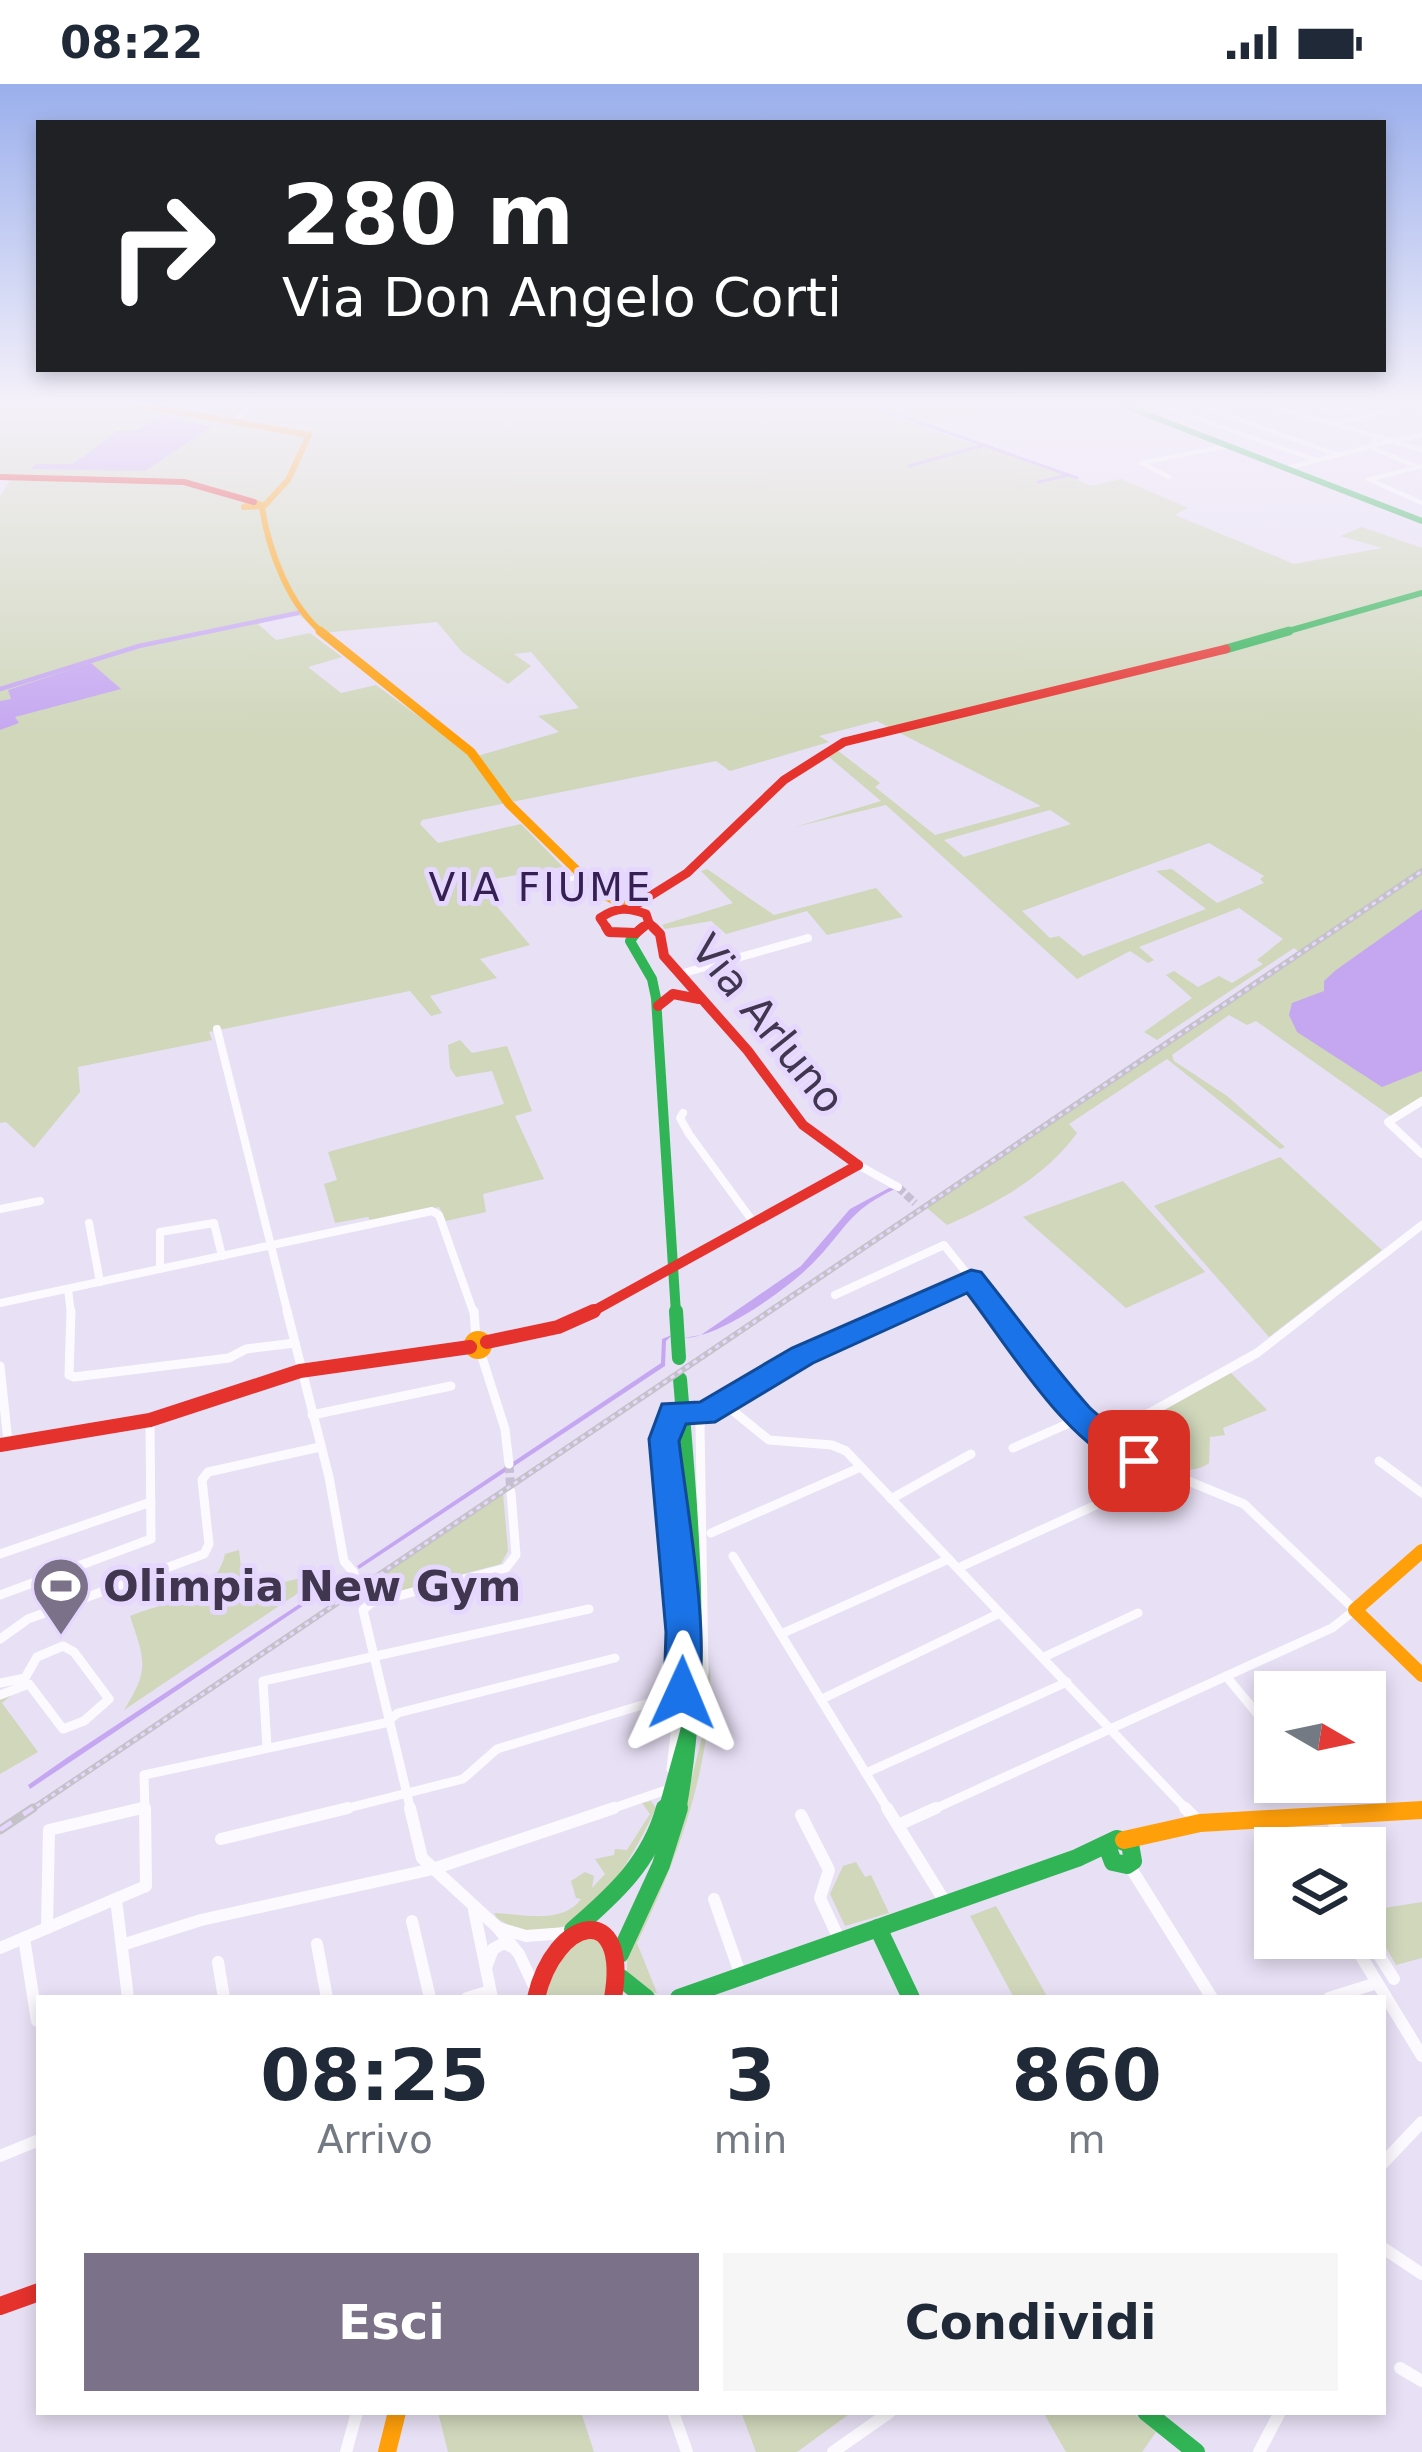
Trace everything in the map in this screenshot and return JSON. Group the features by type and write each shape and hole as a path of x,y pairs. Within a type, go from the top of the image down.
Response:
{"street":[{"path":"259,515 301,613 471,752 509,804 599,892 642,911 646,928"},
{"path":"679,1358 657,1009 643,961 630,941 646,928 674,884 783,777 844,742 1248,644 1422,593"},
{"path":"529,888 583,876"},
{"path":"602,924 608,911 629,907 674,884"},
{"path":"599,892 602,924 643,961"},
{"path":"602,924 646,928"},
{"name":"Via Arluno","path":"646,928 664,956 748,1051 802,1125 858,1165 898,1186"},
{"path":"680,974 808,938"},
{"path":"657,1009 664,998 679,993 704,1002"},
{"path":"217,1029 296,1343 344,1561 353,1573"},
{"path":"1422,1101 1388,1122 1422,1154"},
{"path":"683,1113 680,1118 689,1134 754,1223"},
{"path":"1,1366 4,1445 150,1420 300,1371 478,1345 558,1327 667,1274 858,1165"},
{"path":"0,1209 40,1201"},
{"path":"0,1303 436,1212 473,1305 478,1345 505,1429 509,1465"},
{"path":"89,1223 100,1282"},
{"path":"160,1269 160,1232 214,1223 222,1256"},
{"path":"1103,1439 1257,1353 1422,1225"},
{"path":"835,1294 944,1244 1081,1418 1103,1439 1121,1453 1252,1509 1422,1675"},
{"path":"536,1995 542,1963 570,1931 626,1884 657,1837 689,1708 682,1693 683,1632 664,1439 672,1412 700,1412 802,1355 971,1279"},
{"path":"68,1288 72,1376 229,1358 246,1349 296,1343"},
{"path":"614,1995 621,1978 620,1954 678,1814 689,1708 680,1379"},
{"path":"312,1415 451,1386"},
{"path":"722,1402 769,1440 836,1445 861,1467 1200,1823"},
{"path":"592,1917 626,1872 666,1790 704,1671 700,1412"},
{"path":"1013,1448 1081,1418"},
{"path":"0,1595 151,1539 150,1420"},
{"path":"0,1639 28,1618 136,1581 207,1550 202,1480 206,1474 320,1448"},
{"path":"891,1498 971,1454"},
{"path":"1379,1461 1422,1493"},
{"path":"711,1533 861,1467"},
{"path":"958,1568 1168,1472"},
{"path":"512,1492 516,1555 506,1568 364,1606 422,1858 514,1947 536,1995"},
{"path":"3,1553 151,1507"},
{"path":"898,1826 1332,1628 1422,1551"},
{"path":"733,1556 946,1904"},
{"path":"780,1634 949,1559"},
{"path":"267,1747 263,1681 589,1609"},
{"path":"822,1700 1000,1613"},
{"path":"1044,1657 1138,1613"},
{"path":"0,1683 25,1678 37,1657 63,1646 74,1652 110,1699 84,1721 63,1730 29,1684 0,1695"},
{"path":"0,1948 146,1886 145,1775 385,1723 389,1718 615,1658"},
{"path":"1226,1676 1254,1710"},
{"path":"866,1773 1067,1682"},
{"path":"221,1839 464,1779 497,1748 682,1693"},
{"path":"666,1701 689,1708"},
{"path":"122,1945 201,1920 433,1869 666,1790"},
{"path":"47,1929 49,1830 144,1807"},
{"path":"687,1995 1108,1851 1124,1840 1200,1823 1422,1810"},
{"path":"801,1815 830,1870 820,1898 840,1941"},
{"path":"1330,1816 1335,1827"},
{"path":"1277,1820 1281,1827"},
{"path":"1131,1862 1154,1833"},
{"path":"1124,1840 1131,1862 1210,1995"},
{"path":"1108,1851 1131,1862"},
{"path":"116,1899 128,1995"},
{"path":"714,1899 741,1976"},
{"path":"473,1909 491,1994"},
{"path":"412,1921 429,1995"},
{"path":"496,1928 526,1936 599,1930 620,1954"},
{"path":"878,1928 910,1995"},
{"path":"24,1938 36,2015"},
{"path":"487,1967 493,1949 504,1943 514,1947"},
{"path":"317,1944 326,1995"},
{"path":"1363,1959 1384,1995"},
{"path":"1381,1959 1394,1979"},
{"path":"218,1962 224,1995"},
{"path":"621,1978 642,1995"},
{"path":"1339,1995 1377,1983"},
{"path":"1386,1998 1422,2056"},
{"path":"1386,2160 1422,2122"},
{"path":"0,2156 36,2141"},
{"path":"1386,2250 1422,2274"},
{"path":"0,2306 36,2293"},
{"path":"1400,2368 1422,2381"},
{"path":"346,2452 356,2415"},
{"path":"387,2452 397,2415"},
{"path":"674,2415 686,2452"},
{"path":"832,2452 886,2415"},
{"path":"1150,2415 1196,2452"},
{"path":"1259,2452 1278,2415"}],"green space":[{"path":"0,515 1176,515 1294,564 1382,548 1340,536 1362,527 1422,548 1422,1097 1392,1117 1256,1021 1247,1025 1229,1015 1172,1055 1174,1061 1227,1096 1285,1147 1280,1149 1167,1059 1069,1124 1077,1133 1035,1175 947,1225 927,1208 1302,954 1294,948 1157,1040 1144,1032 1192,998 1166,975 1174,971 1198,987 1219,976 1232,983 1263,964 1257,960 1283,939 1239,908 1139,947 1154,960 1148,963 1130,951 1077,979 886,805 795,827 881,801 823,752 833,747 935,835 1041,806 877,721 819,736 829,742 730,771 716,761 422,820 420,824 438,843 521,824 563,867 476,882 530,945 480,959 497,978 430,996 442,1013 431,1016 410,991 209,1032 212,1040 78,1067 80,1092 34,1148 6,1122 0,1123","holes":["295,612 322,633 437,622 462,652 508,684 531,666 514,654 531,652 579,708 538,716 559,732 474,757 376,685 341,693 308,667 342,657 310,633 276,640 258,624","1050,810 1071,824 964,857 944,840","1209,843 1264,876 1260,879 1264,883 1217,903 1172,869 1156,871 1206,909 1083,956 1059,936 1050,938 1022,911"]},
{"path":"707,869 774,915 876,888 903,917 827,935 807,911 726,934 711,921 665,929 662,925 733,903 701,871"},
{"path":"460,1040 472,1053 507,1046 532,1111 515,1116 544,1179 483,1194 486,1212 446,1221 439,1207 371,1222 368,1217 335,1223 324,1184 337,1180 328,1152 504,1104 492,1071 456,1077 450,1068 448,1045"},
{"path":"1280,1157 1382,1250 1269,1337 1154,1206"},
{"path":"1123,1181 1205,1272 1126,1308 1023,1217"},
{"path":"1231,1373 1267,1410 1223,1428 1225,1435 1210,1437 1209,1463 1175,1469 1116,1441 1139,1422"},
{"path":"503,1493 508,1551 501,1564 362,1601 361,1588"},
{"path":"239,1550 242,1575 250,1590 331,1571 124,1710 142,1664 130,1616 201,1588 220,1568 225,1554"},
{"path":"710,1663 706,1736 691,1808 637,1943 657,1993 645,1993 627,1974 627,1957 687,1797 702,1737"},
{"path":"14,1693 2,1703 38,1752 0,1774 0,1695"},
{"path":"651,1801 656,1808 614,1882 574,1921 550,1931 525,1931 497,1918 494,1913 541,1916 573,1907 581,1899 576,1898 571,1881 585,1872 594,1876 592,1888 605,1874 595,1859 614,1855 615,1849 627,1850 650,1814 642,1803"},
{"path":"856,1862 865,1877 871,1875 889,1913 845,1926 830,1894 843,1866"},
{"path":"1422,1902 1422,1958 1396,1965 1386,1948 1386,1908"},
{"path":"996,1906 1046,1995 1012,1995 970,1916"},
{"path":"597,1935 615,1963 606,1995 543,1995 543,1974 560,1944"},
{"path":"439,2415 582,2415 594,2452 448,2452"},
{"path":"742,2415 848,2415 797,2452 756,2452"},
{"path":"1045,2415 1136,2415 1156,2432 1142,2452 1066,2452"}],"shaded area":[{"path":"91,663 121,689 15,717 19,723 0,730 0,701 11,699 8,690"},
{"path":"1422,909 1422,1071 1382,1087 1297,1032 1289,1015 1292,1003 1324,991 1324,981 1336,970"},
{"path":"895,1189 857,1213 786,1287 701,1335 801,1266 850,1209"},
{"path":"672,1335 666,1341 665,1366 359,1569 357,1566 661,1363 662,1339"},
{"path":"348,1572 30,1789 28,1785 68,1757"}],"waterway":[{"path":"0,689 139,646 298,613"}],"tunnel":[{"path":"898,1187 915,1203"},
{"path":"509,1464 511,1492"}],"railway":[{"path":"29,1811 1422,871"},
{"path":"0,1830 33,1808"}],"traffic: fast":[{"path":"1405,515 1422,521"},
{"path":"1226,649 1422,593"},
{"path":"636,933 630,941 652,979 656,998 679,1358"},
{"path":"620,1954 668,1847 689,1757 696,1595 680,1379"},
{"path":"573,1930 626,1884 657,1837 688,1728"},
{"path":"688,1995 1077,1858 1117,1839 1130,1844 1133,1861 1127,1865 1113,1862 1107,1846"},
{"path":"878,1928 910,1995"},
{"path":"621,1978 642,1995"},
{"path":"1150,2415 1196,2452"}],"traffic: slow":[{"path":"263,515 268,543 308,621 471,752 509,804 599,892 627,907"},
{"path":"478,1338 485,1345 478,1352 471,1345 478,1338"},
{"path":"1422,1551 1355,1610 1422,1675"},
{"path":"1124,1840 1200,1823 1422,1810"},
{"path":"387,2452 396,2415"}],"traffic: jam":[{"path":"631,908 687,873 784,780 844,742 1226,649"},
{"path":"631,908 646,914 649,923 636,933 609,932 600,918 613,909 631,908"},
{"path":"649,923 660,934 664,956 748,1051 803,1125 858,1165"},
{"path":"658,1006 673,994 699,999"},
{"path":"487,1342 558,1327 588,1314 858,1165"},
{"path":"0,1445 150,1420 300,1371 470,1347"},
{"path":"537,1995 543,1968 556,1946 588,1929 603,1934 614,1947 618,1968 614,1995"},
{"path":"0,2306 36,2293"}],"place":[{"name":"Olimpia New Gym","path":"61,1637"}],"district":[{"name":"VIA FIUME","path":"541,887"}],"route":[{"path":"682,1693 683,1632 664,1439 669,1435 672,1412 704,1414 802,1355 971,1279 1081,1418 1114,1448 1139,1461"}]}
